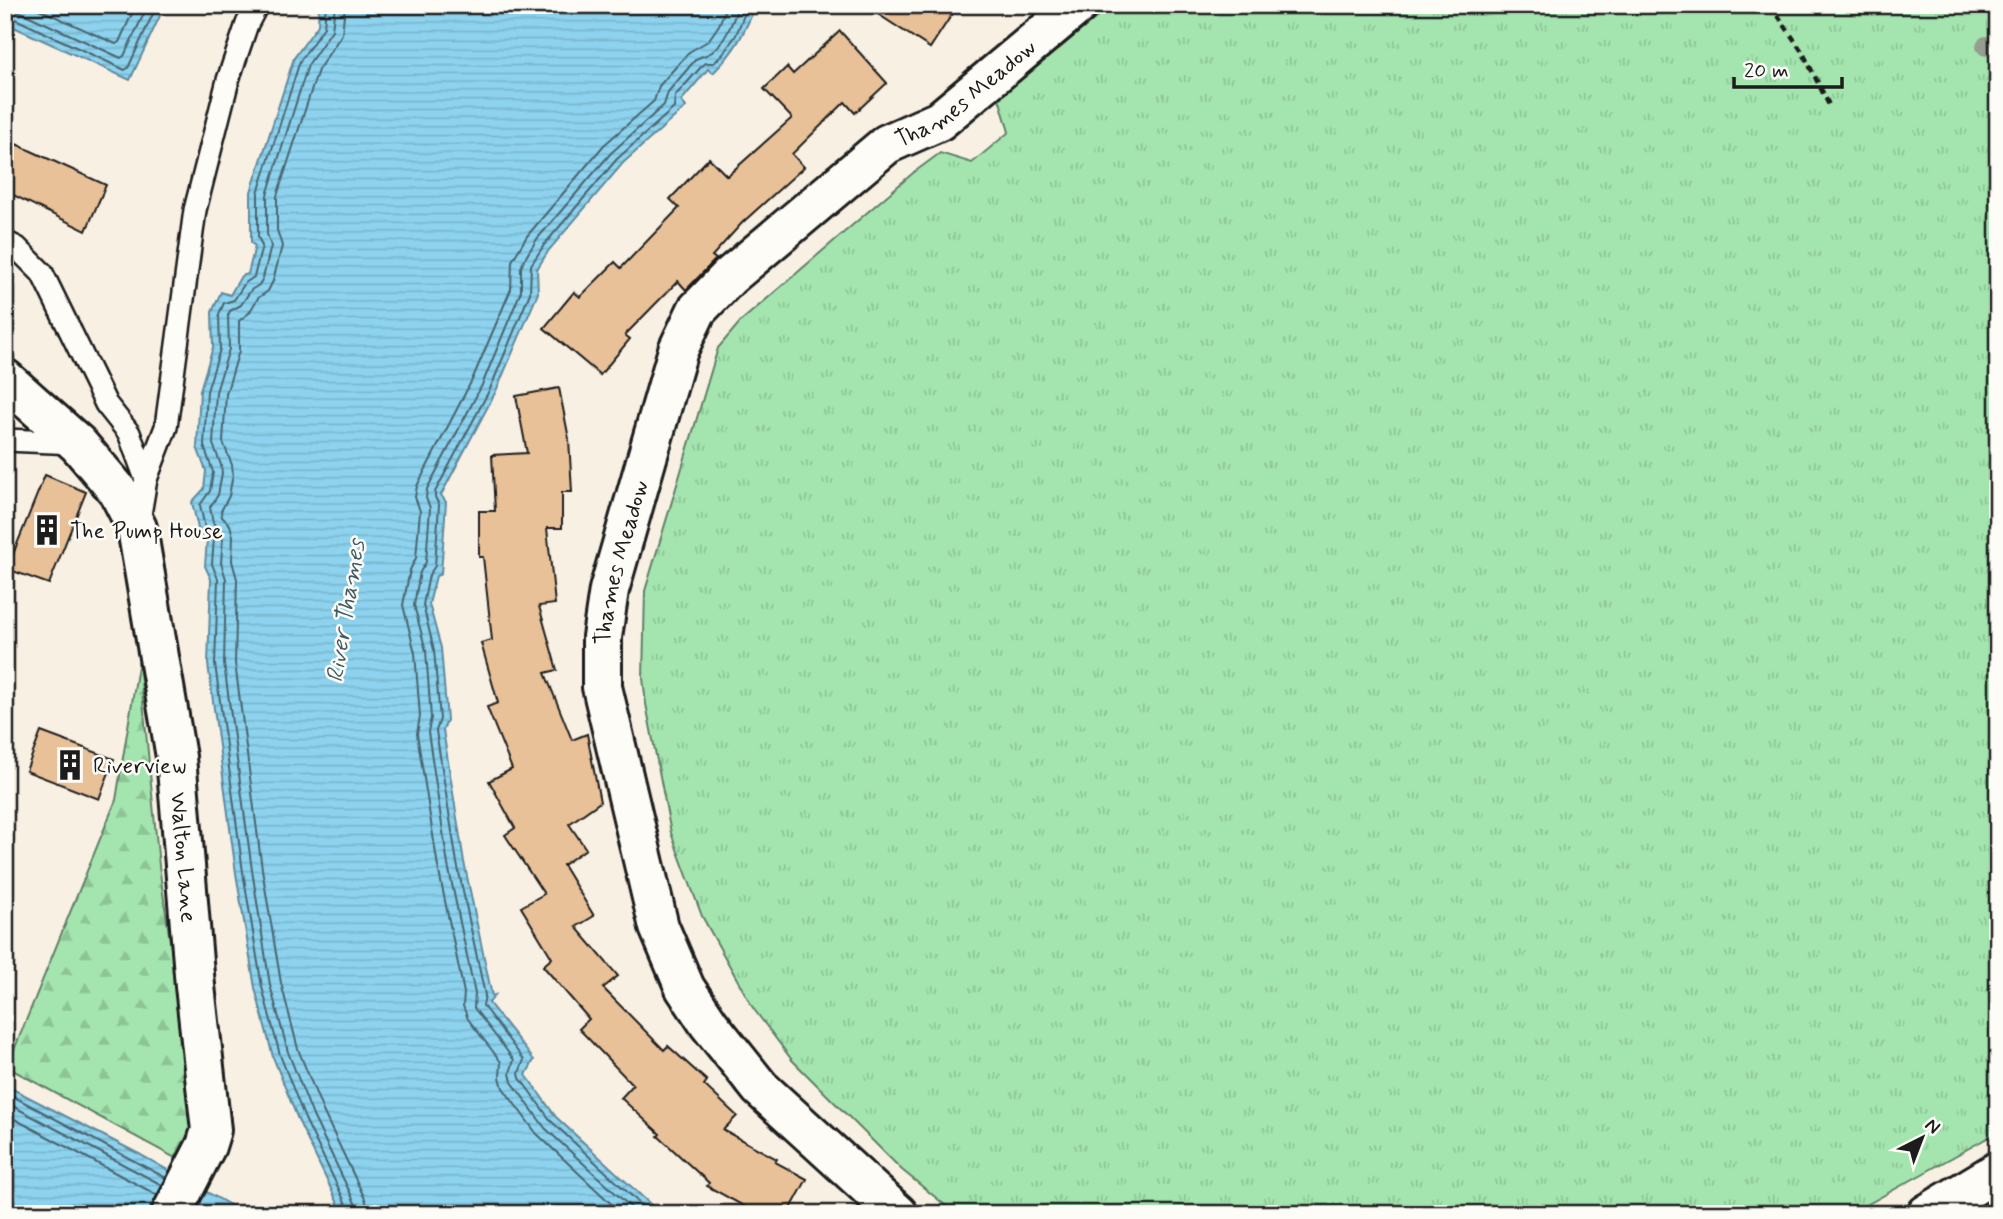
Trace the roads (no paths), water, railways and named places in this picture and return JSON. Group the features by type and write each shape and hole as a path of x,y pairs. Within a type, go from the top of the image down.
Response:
{"street":[{"name":"Thames Meadow","path":"898,1214 760,1088 709,1024 685,988 659,927 609,721 602,687 602,637 609,590 678,350 698,310 729,277 887,144 939,121 1078,5"},
{"name":"Walton Lane","path":"5,379 78,443 118,491 137,528 176,757 195,986 211,1130 206,1146 172,1214"},
{"path":"1927,1214 1998,1171"}],"lane":[{"path":"137,528 146,479 166,427 195,210 228,80 247,24 257,5"},
{"path":"5,242 17,248 43,273 106,404 129,433 146,479"},
{"path":"5,440 78,443"}],"water":[{"path":"5,5 165,5 130,80 5,23"},
{"name":"River Thames","path":"319,5 756,5 743,34 728,57 713,73 708,69 681,101 686,107 623,163 549,250 537,269 538,293 496,391 441,495 446,502 441,574 436,576 429,604 441,648 447,720 443,730 464,862 492,996 495,995 489,1003 534,1060 526,1075 556,1117 661,1214 343,1214 299,1122 273,1057 255,988 236,873 208,664 211,579 205,566 207,539 199,533 192,502 204,489 206,471 197,447 200,390 213,347 212,312 221,292 230,295 241,276 248,274 255,246 251,243 251,192 294,58 318,25"},
{"path":"5,1085 139,1154 246,1214 5,1214"}],"place":[{"name":"The Pump House","path":"47,530"},
{"name":"Riverview","path":"70,765"}]}
